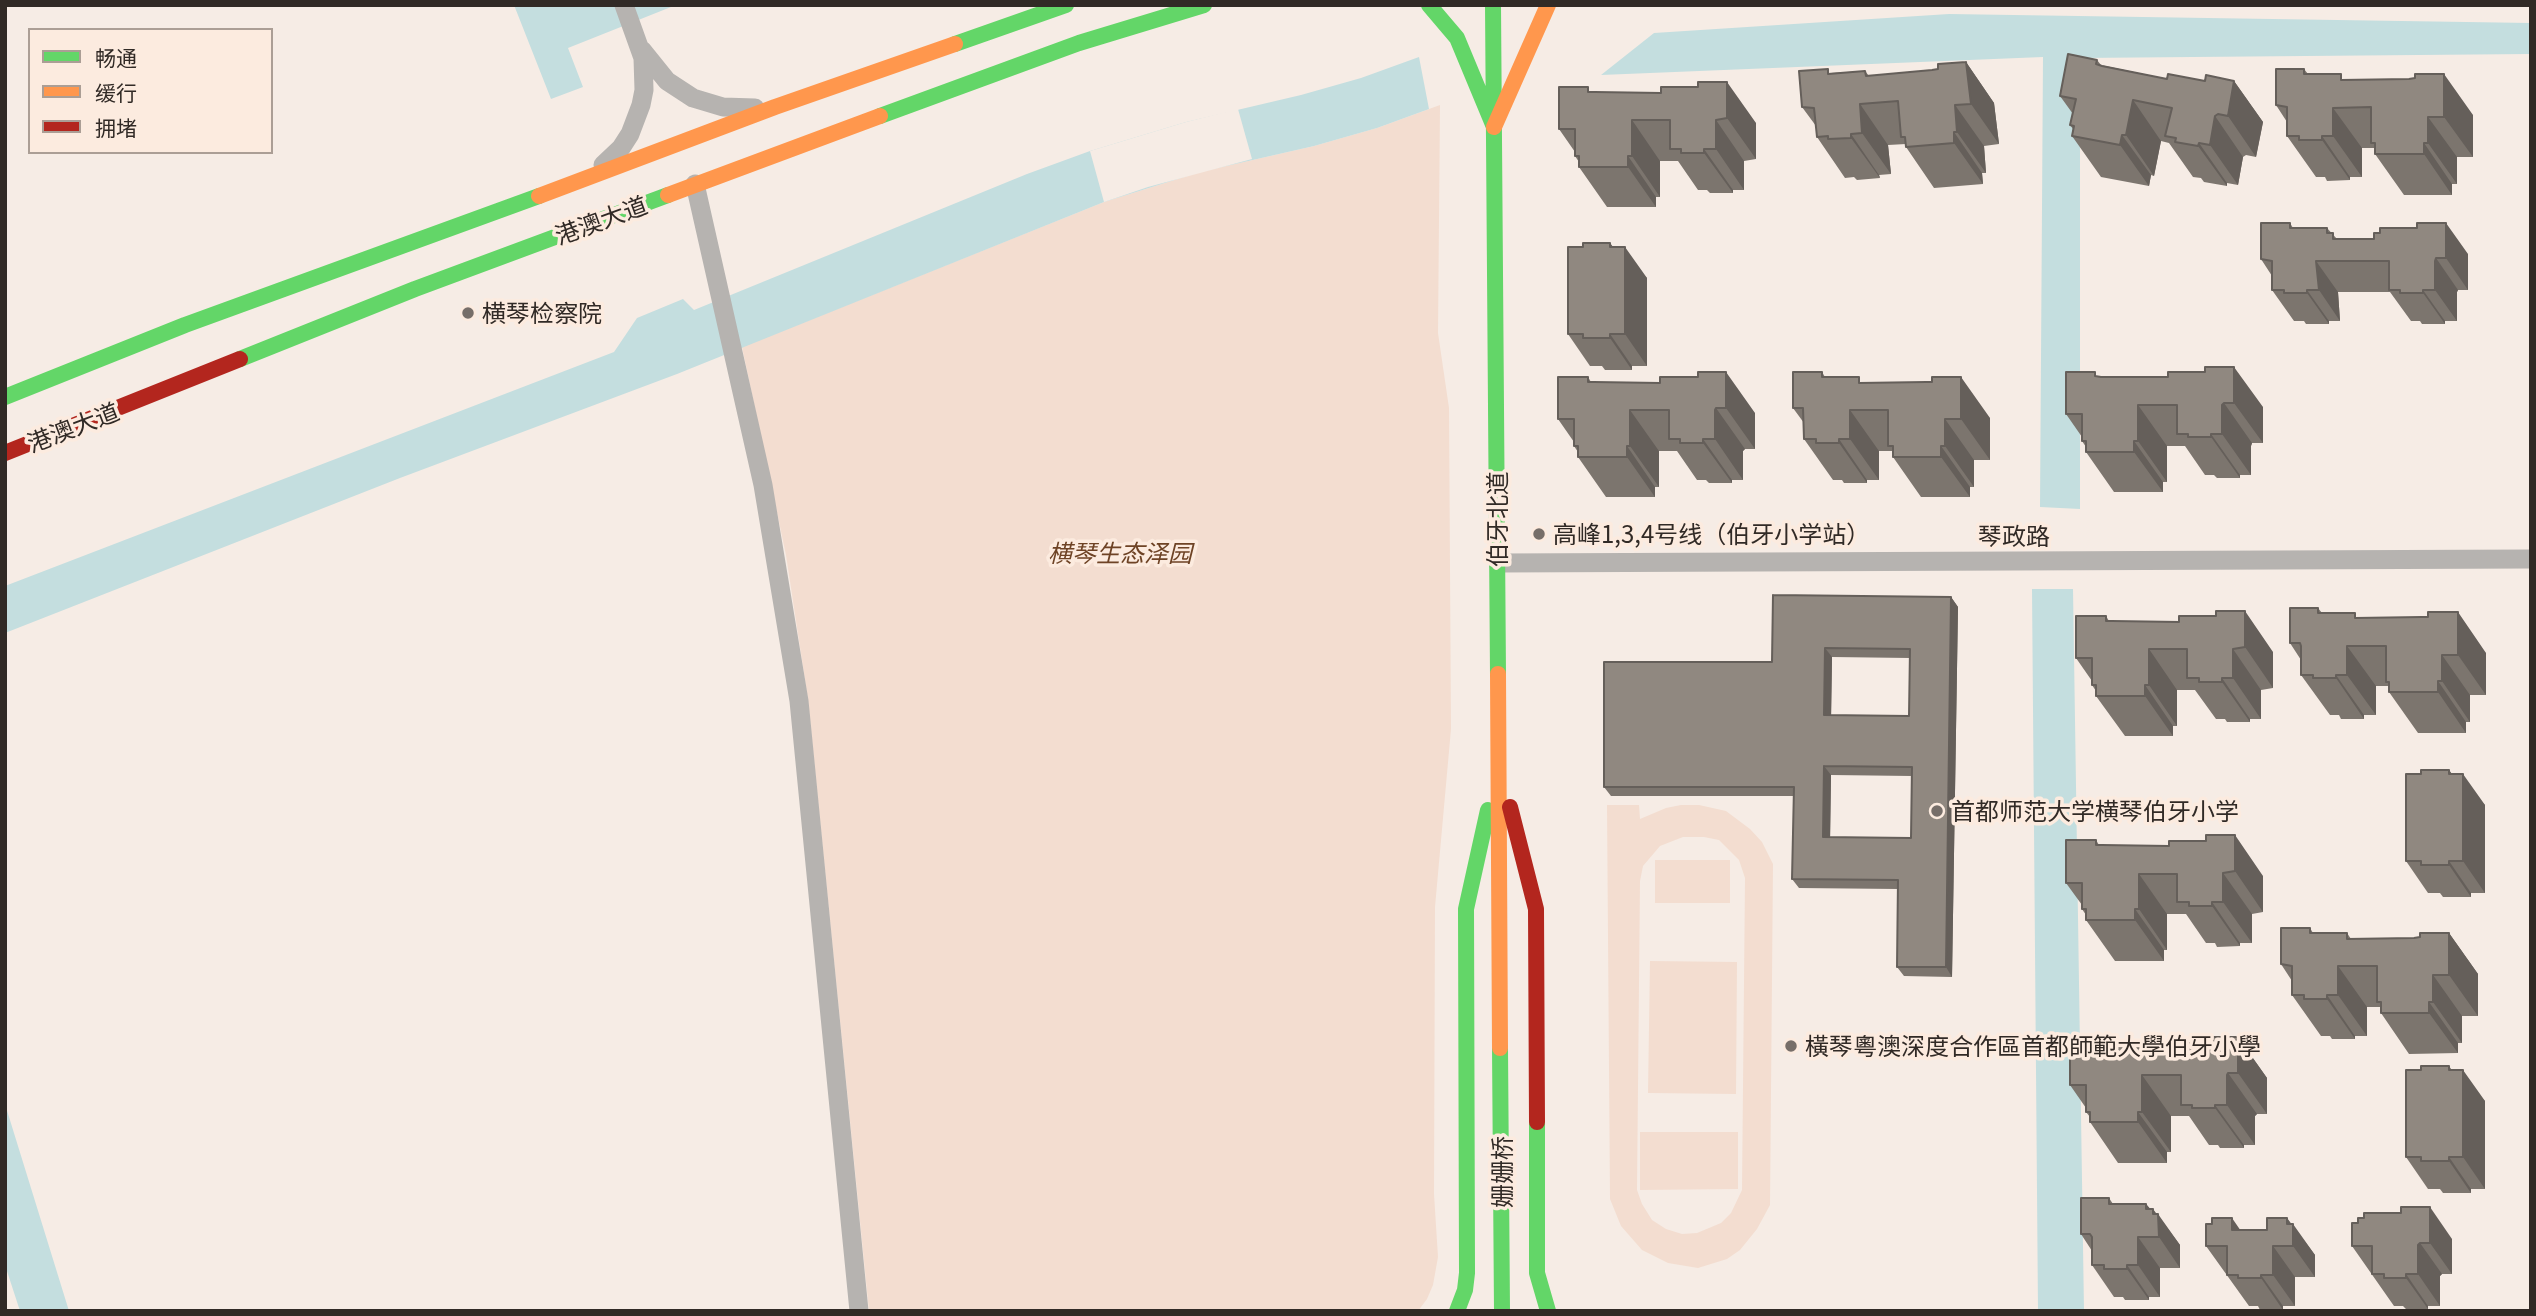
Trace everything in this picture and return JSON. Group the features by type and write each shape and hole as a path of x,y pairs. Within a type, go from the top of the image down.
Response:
{"main road":[{"name":"港澳大道","path":"5,397 185,326 775,107 1066,5"},
{"name":"港澳大道","path":"5,453 354,312 695,184 1079,43 1204,5"},
{"path":"1429,5 1457,38 1494,127"},
{"name":"伯牙北道","path":"1493,5 1501,1034"},
{"path":"1494,127 1548,5"},
{"path":"1457,1311 1465,1290 1467,1273 1466,909 1499,763"},
{"path":"1499,763 1536,909 1537,1273 1548,1311"},
{"name":"姗姗桥","path":"1501,1034 1502,1311"}],"street":[{"path":"585,178 616,153 637,120 644,90 643,58 624,5"},
{"path":"639,43 651,63 667,81 693,98 723,107 775,107"},
{"path":"695,184 737,366 774,545 799,701 859,1311"},
{"name":"琴政路","path":"1498,563 2531,559"}],"green space":[{"name":"横琴生态泽园","path":"1440,105 1438,333 1449,408 1451,729 1435,907 1434,1194 1438,1257 1433,1285 1427,1299 1418,1311 869,1311 808,700 786,555 742,347 1104,202 1200,172 1314,146 1377,128"},
{"path":"1607,805 1639,805 1640,819 1681,805 1699,805 1726,811 1762,842 1773,864 1770,1205 1757,1229 1740,1250 1727,1259 1698,1268 1668,1263 1642,1250 1621,1226 1610,1199","holes":["1683,837 1719,840 1739,860 1745,878 1742,1190 1731,1213 1721,1223 1697,1233 1682,1234 1666,1229 1652,1220 1637,1190 1640,881 1643,866 1660,846"]},
{"path":"1655,860 1730,860 1730,903 1655,903"},
{"path":"1650,961 1737,962 1736,1094 1648,1093"},
{"path":"1640,1132 1738,1132 1738,1189 1640,1190"}],"water":[{"path":"514,5 676,5 568,48 583,87 551,99"},
{"path":"1949,14 2531,23 2531,54 2080,58 2080,509 2040,507 2043,57 1601,75 1654,33"},
{"path":"1419,57 1429,109 1377,128 1314,146 1200,172 1104,202 677,374 400,478 5,633 5,586 614,352 637,318 683,299 694,310 1027,174 1090,151 1186,122 1361,78"},
{"path":"2032,589 2073,589 2084,1311 2038,1311"},
{"path":"5,1104 69,1311 20,1311 5,1265"}],"pier":[{"path":"1238,109 1252,159 1148,187 1104,202 1090,151"}],"building":[{"path":"2068,54 2097,60 2096,64 2102,66 2167,79 2168,74 2205,81 2206,75 2234,81 2228,116 2215,116 2210,145 2199,143 2198,146 2175,142 2176,138 2165,136 2172,108 2133,100 2126,135 2122,135 2120,145 2072,136 2074,126 2070,125 2076,99 2060,96"},
{"path":"1966,62 1971,104 1955,105 1957,132 1954,132 1954,143 1906,147 1905,137 1901,137 1898,101 1860,104 1862,133 1851,134 1851,138 1817,137 1814,108 1802,107 1799,71 1828,69 1828,74 1865,71 1866,76 1932,70 1938,69 1938,64"},
{"path":"2276,69 2304,69 2304,74 2341,74 2341,80 2409,79 2415,78 2415,74 2444,74 2444,117 2428,117 2428,143 2424,143 2424,154 2375,154 2375,143 2371,143 2371,107 2333,108 2333,136 2322,136 2322,140 2299,140 2299,136 2287,136 2287,107 2276,105"},
{"path":"1698,82 1727,82 1727,118 1716,120 1716,149 1704,149 1704,153 1681,153 1681,149 1670,149 1670,120 1632,120 1632,156 1628,156 1628,167 1579,167 1579,156 1575,156 1575,129 1559,129 1559,87 1588,87 1588,92 1661,93 1661,87 1698,87"},
{"path":"2261,223 2290,223 2290,228 2327,228 2327,233 2333,233 2333,239 2374,239 2374,233 2380,233 2380,228 2417,228 2417,223 2446,223 2446,258 2436,258 2435,290 2423,290 2423,293 2389,290 2389,261 2316,261 2319,290 2284,293 2284,290 2272,290 2272,261 2261,259"},
{"path":"1583,243 1610,243 1610,247 1625,247 1625,334 1610,334 1610,338 1583,338 1583,334 1568,334 1568,247 1583,247"},
{"path":"2205,367 2234,367 2234,403 2222,405 2222,434 2188,437 2188,434 2177,434 2177,405 2138,405 2138,441 2134,441 2134,452 2086,452 2086,441 2082,441 2082,414 2066,414 2066,372 2095,372 2095,376 2101,377 2168,377 2168,372 2205,372"},
{"path":"1698,372 1726,372 1726,408 1715,410 1715,439 1703,439 1703,443 1680,443 1680,439 1669,439 1669,410 1630,410 1630,446 1627,446 1627,457 1578,457 1578,446 1574,446 1574,419 1558,419 1558,377 1588,377 1588,382 1660,383 1660,377 1698,377"},
{"path":"1793,372 1822,372 1822,377 1859,377 1859,383 1932,382 1932,377 1961,377 1961,419 1945,419 1945,446 1941,446 1941,457 1893,457 1893,446 1888,446 1888,410 1850,410 1850,439 1839,439 1839,443 1816,443 1816,439 1804,439 1803,408 1793,408"},
{"path":"1773,595 1951,597 1946,967 1897,967 1898,880 1792,879 1794,787 1604,787 1604,662 1772,662","holes":["1825,648 1910,649 1909,716 1824,715","1824,766 1912,767 1911,838 1823,837"]},
{"path":"2290,608 2318,608 2318,613 2355,613 2355,618 2428,617 2428,612 2458,612 2458,655 2442,655 2442,681 2438,681 2438,692 2389,692 2389,682 2386,682 2386,646 2347,646 2347,675 2313,678 2313,675 2301,675 2300,643 2290,643"},
{"path":"2216,611 2245,611 2245,647 2233,649 2233,678 2222,678 2222,682 2199,682 2199,678 2187,678 2187,649 2149,649 2149,685 2145,685 2145,696 2096,696 2096,685 2092,685 2092,658 2076,658 2076,616 2106,616 2106,621 2179,622 2179,616 2216,616"},
{"path":"2421,770 2449,770 2449,774 2463,774 2463,861 2449,861 2449,865 2421,865 2421,861 2406,861 2406,774 2421,774"},
{"path":"2206,835 2235,835 2235,871 2223,873 2223,902 2212,902 2212,906 2189,906 2189,902 2177,902 2177,874 2139,874 2139,909 2135,909 2135,920 2086,920 2086,909 2082,909 2082,883 2066,883 2066,840 2096,840 2096,845 2169,846 2169,841 2206,841"},
{"path":"2281,928 2310,928 2310,933 2347,933 2347,939 2414,938 2420,937 2420,933 2449,933 2449,975 2433,975 2433,1002 2429,1002 2429,1013 2381,1013 2381,1002 2377,1002 2377,966 2338,966 2338,995 2327,995 2327,999 2304,999 2304,995 2292,995 2292,966 2281,964"},
{"path":"2209,1037 2238,1037 2238,1073 2227,1075 2227,1105 2192,1108 2192,1105 2181,1105 2181,1075 2142,1075 2142,1112 2138,1112 2138,1122 2090,1122 2090,1112 2086,1112 2086,1085 2070,1085 2070,1043 2099,1043 2099,1047 2172,1048 2172,1043 2209,1043"},
{"path":"2421,1066 2449,1066 2449,1070 2463,1070 2463,1157 2449,1157 2449,1161 2421,1161 2421,1157 2406,1157 2406,1070 2421,1070"},
{"path":"2081,1198 2109,1198 2109,1204 2146,1204 2146,1209 2153,1209 2153,1214 2158,1214 2159,1237 2138,1237 2138,1265 2127,1265 2127,1269 2104,1269 2104,1265 2092,1265 2092,1237 2090,1234 2081,1234"},
{"path":"2401,1207 2430,1207 2430,1243 2418,1245 2418,1274 2406,1274 2406,1278 2384,1278 2384,1274 2372,1274 2372,1246 2352,1246 2352,1223 2358,1223 2358,1218 2364,1218 2364,1213 2401,1213"},
{"path":"2212,1218 2232,1218 2232,1230 2267,1230 2267,1218 2287,1218 2287,1224 2293,1224 2293,1246 2273,1246 2273,1275 2238,1278 2238,1275 2227,1275 2227,1246 2206,1246 2206,1224 2212,1224"}],"traffic: fast":[{"path":"955,44 1066,5"},
{"path":"880,116 1079,43 1204,5"},
{"path":"1429,5 1457,38 1494,127"},
{"path":"1493,5 1498,674"},
{"path":"240,359 415,289 668,195"},
{"path":"5,397 185,325 539,196"},
{"path":"1457,1311 1465,1290 1467,1273 1466,909 1488,810"},
{"path":"1500,1048 1502,1311"},
{"path":"1537,1122 1537,1273 1548,1311"}],"traffic: slow":[{"path":"1494,127 1548,5"},
{"path":"539,196 775,107 955,44"},
{"path":"668,195 880,116"},
{"path":"1498,674 1500,1048"}],"traffic: jam":[{"path":"5,453 240,359"},
{"path":"1510,807 1536,909 1537,1122"}],"place":[{"name":"横琴检察院","path":"468,313"},
{"name":"高峰1,3,4号线（伯牙小学站）","path":"1539,534"},
{"name":"首都师范大学横琴伯牙小学","path":"1937,811"},
{"name":"橫琴粵澳深度合作區首都師範大學伯牙小學","path":"1791,1046"}]}
